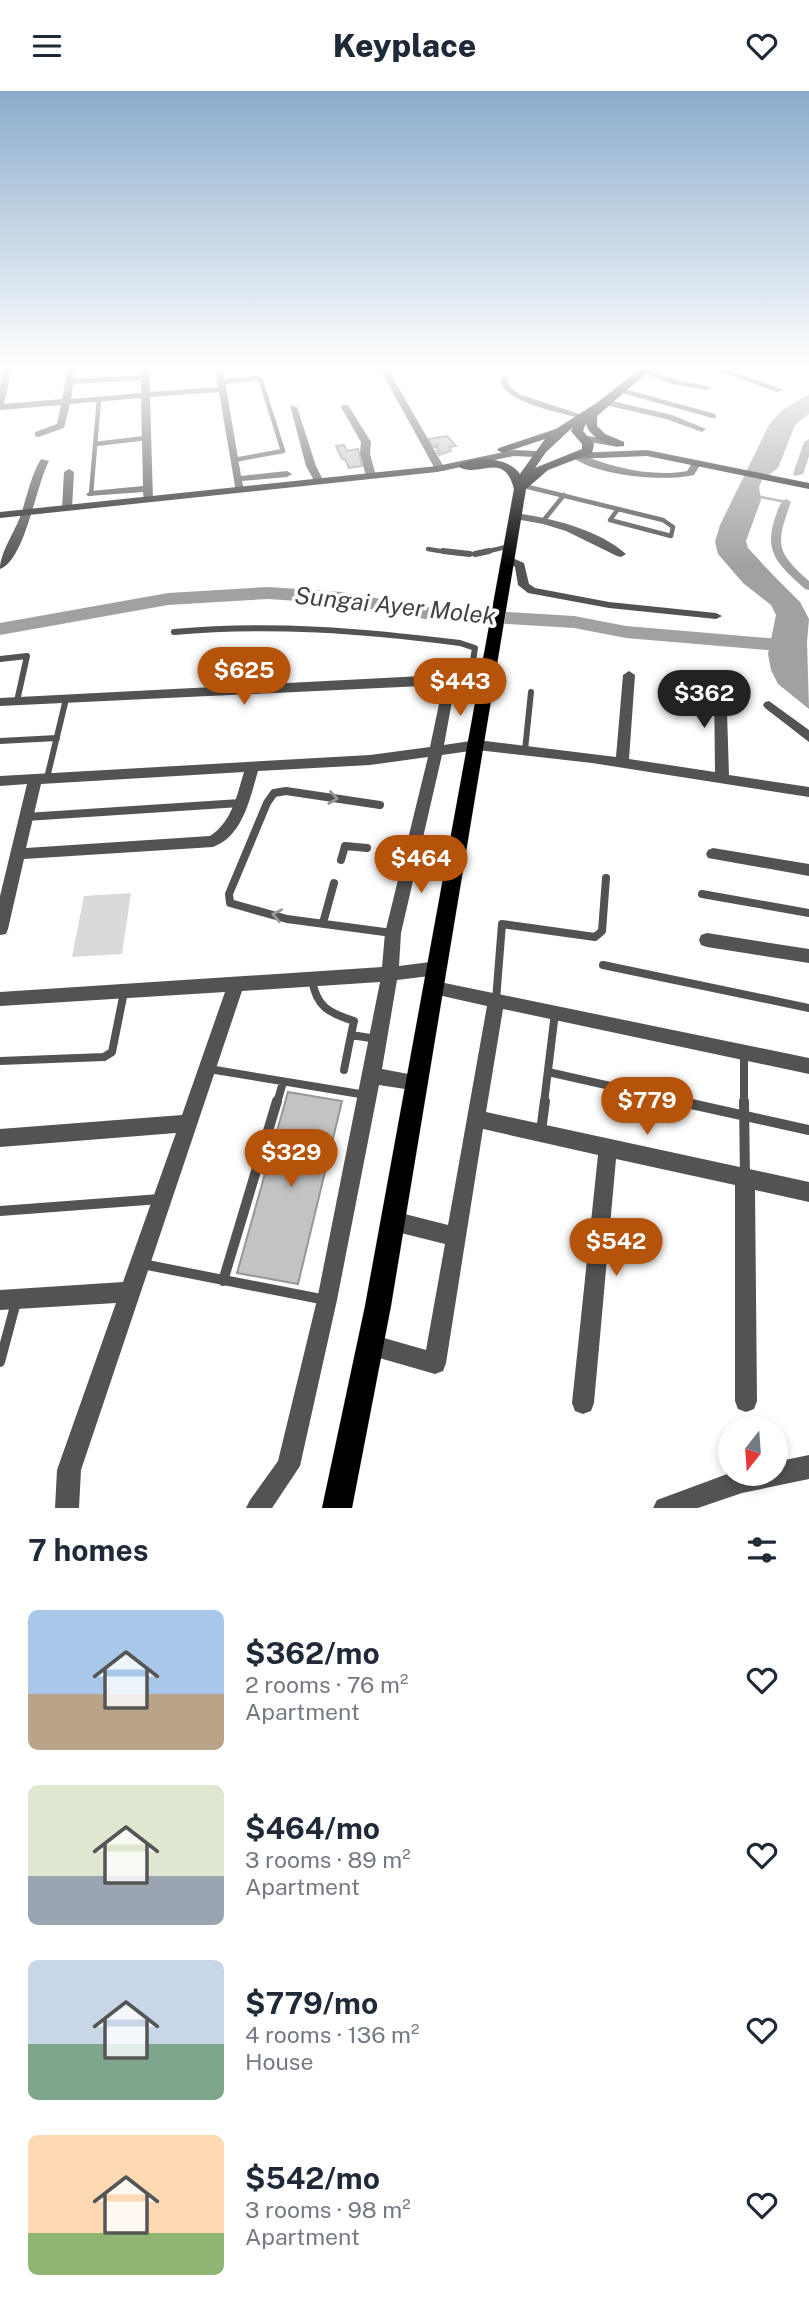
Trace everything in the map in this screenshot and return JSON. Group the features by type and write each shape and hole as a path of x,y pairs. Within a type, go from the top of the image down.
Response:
{"main road":[{"path":"443,469 540,435"},
{"path":"337,1508 370,1345 437,978 477,745 479,681 499,619 520,492 536,454 554,435"},
{"path":"520,492 535,473 544,467 588,451 588,444 581,435"},
{"path":"600,435 620,444"},
{"path":"503,450 548,440 582,438 809,486"},
{"path":"464,466 514,453 576,456 634,452 681,458"},
{"path":"0,515 67,508 148,494 238,485 318,482 493,463 509,467 517,475 520,492"}],"street":[{"path":"230,435 238,485 287,474"},
{"path":"302,435 318,482"},
{"path":"362,435 366,442 365,454 371,476"},
{"path":"423,435 443,469"},
{"path":"91,494 148,494 146,438"},
{"path":"576,456 588,465 670,476 691,473 697,462"},
{"path":"0,566 6,562 27,513 34,489 33,479 44,461"},
{"path":"67,508 69,472"},
{"path":"514,516 544,521 588,534 621,554"},
{"path":"509,552 520,565 524,585 532,591 645,610 716,616"},
{"path":"622,763 629,675"},
{"path":"258,1508 288,1466 327,1300 379,1039 390,974 393,933 436,751 450,679"},
{"path":"0,702 450,679 479,681"},
{"path":"720,681 722,779"},
{"path":"769,705 809,737"},
{"path":"0,781 370,760 477,745 622,763 809,792"},
{"path":"18,854 213,841 225,835 253,767"},
{"path":"0,929 26,817 41,778"},
{"path":"713,854 809,870"},
{"path":"706,940 809,956"},
{"path":"0,999 390,974 437,978 496,1000 809,1066"},
{"path":"67,1508 69,1471 236,984"},
{"path":"370,1345 435,1363 496,1000"},
{"path":"369,1085 418,1083"},
{"path":"476,1119 809,1192"},
{"path":"0,1138 188,1122"},
{"path":"583,1403 608,1149"},
{"path":"745,1179 746,1401"},
{"path":"393,1221 457,1237"},
{"path":"8,1299 129,1292"},
{"path":"665,1508 696,1503 741,1481 809,1467"}],"lane":[{"path":"91,494 96,435"},
{"path":"234,460 283,451 278,435"},
{"path":"95,444 146,438"},
{"path":"520,492 564,495 663,520 673,527 671,536 610,520 618,509"},
{"path":"544,521 564,495"},
{"path":"428,549 472,554 509,552"},
{"path":"174,632 229,626 290,626 470,645 476,652 479,681"},
{"path":"0,659 27,656 17,701"},
{"path":"525,750 531,692"},
{"path":"41,778 57,738 66,699"},
{"path":"0,741 57,738"},
{"path":"380,804 286,791 274,793 267,803 229,894 230,902 243,908 393,933"},
{"path":"26,817 240,803"},
{"path":"341,860 345,846 367,848"},
{"path":"496,1000 502,924 595,937 602,932 606,878"},
{"path":"323,923 334,883"},
{"path":"702,894 809,913"},
{"path":"603,965 809,1008"},
{"path":"312,978 314,1000 323,1010 354,1021 344,1070"},
{"path":"0,1061 104,1057 112,1052 124,991"},
{"path":"541,1134 555,1013"},
{"path":"351,1035 379,1039"},
{"path":"744,1052 745,1179"},
{"path":"206,1069 283,1082 369,1085"},
{"path":"548,1072 809,1130"},
{"path":"223,1281 283,1082"},
{"path":"0,1211 161,1199"},
{"path":"139,1263 327,1300"},
{"path":"0,1362 8,1299"}],"shaded area":[{"path":"764,435 791,435 778,468 762,480 759,487 761,500 746,541 748,548 800,602 809,619 809,709 778,684 771,670 768,654 776,615 771,605 743,583 718,554 715,542 720,525"},
{"path":"131,893 122,954 72,957 84,896"}],"building":[{"path":"447,436 456,446 449,447 451,451 439,455 439,449 434,447 438,446 437,444 432,445 428,439"},
{"path":"344,445 347,451 358,449 362,466 349,468 336,446"},
{"path":"288,1092 342,1101 298,1284 237,1273"}],"waterway":[{"path":"798,474 809,442"},
{"path":"756,496 786,502"},
{"path":"786,502 777,531 776,550 787,566 809,587"},
{"name":"Sungai Ayer Molek","path":"0,629 168,599 268,593 342,598 425,613 574,622 626,632 791,646"}]}
